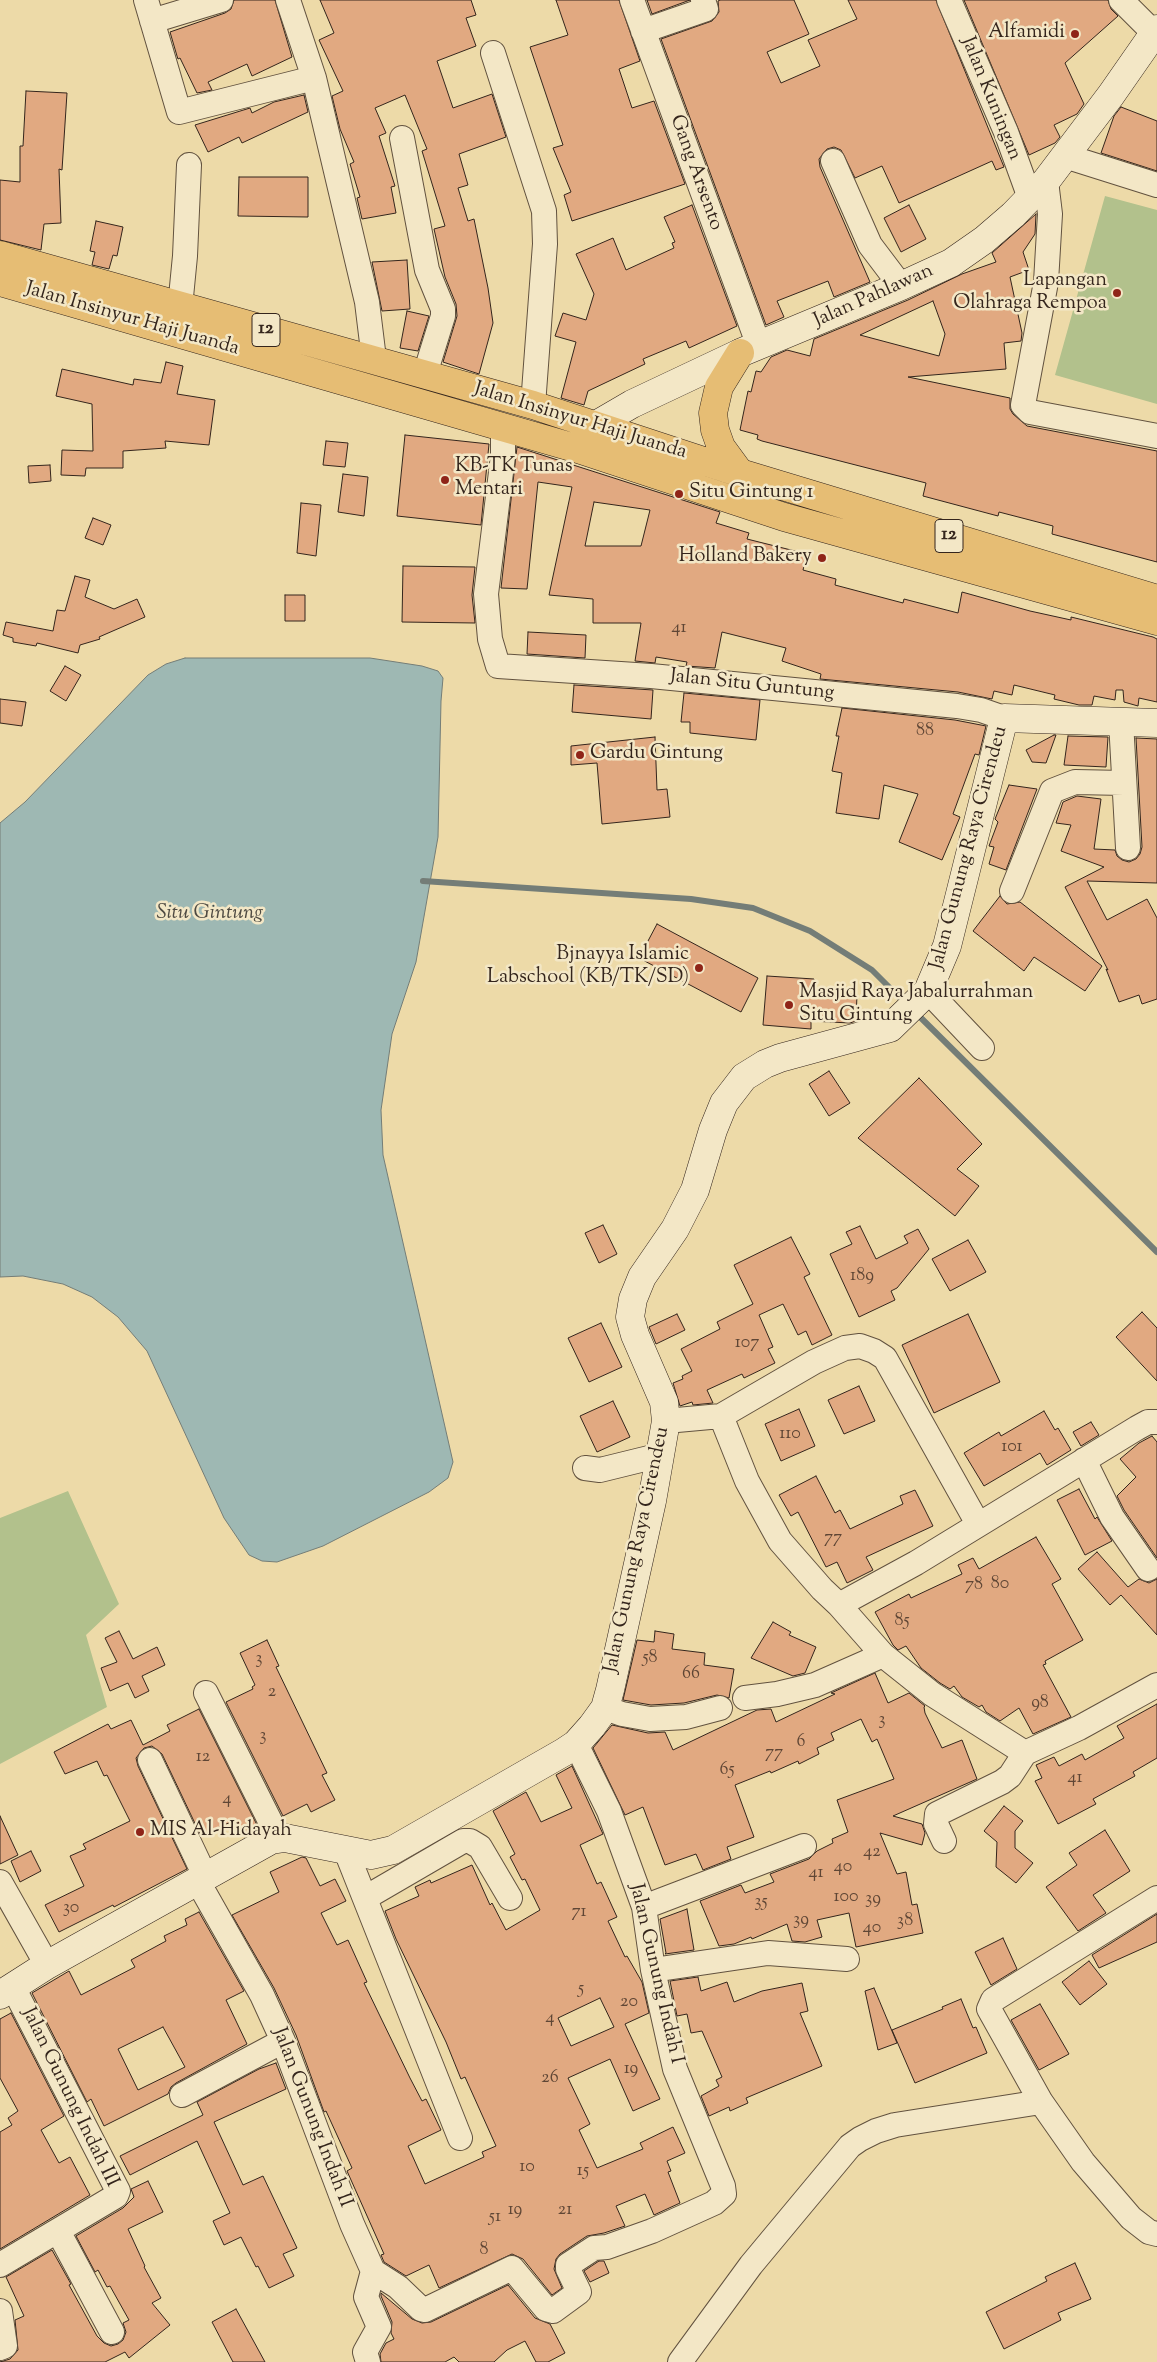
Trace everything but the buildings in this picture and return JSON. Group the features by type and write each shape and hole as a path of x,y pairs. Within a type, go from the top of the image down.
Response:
{"highway":[{"name":"Jalan Insinyur Haji Juanda","path":"0,255 180,307 374,359 533,406 740,473 1157,599"},
{"name":"Jalan Insinyur Haji Juanda","path":"0,282 575,448 784,517 1157,621"},
{"path":"740,473 721,447 715,430 713,413 719,387 750,349"}],"street":[{"path":"221,0 149,11 180,112 314,78"},
{"path":"288,0 314,78 367,302 374,359"},
{"name":"Gang Arsento","path":"632,0 750,349"},
{"path":"643,31 704,10 703,0"},
{"name":"Jalan Kuningan","path":"949,0 1006,132 1050,214 1046,282 1023,405 1030,412 1157,436"},
{"path":"1120,0 1156,31"},
{"name":"Jalan Pahlawan","path":"575,448 596,425 632,404 750,349 951,263 984,240 1038,189 1065,156 1156,31"},
{"path":"493,53 544,210 545,244 533,406"},
{"path":"402,138 427,270 443,309 425,374"},
{"path":"1065,156 1157,185"},
{"path":"833,161 870,245 901,286"},
{"path":"180,307 185,256 189,165"},
{"name":"Jalan Situ Guntung","path":"503,428 503,456 486,594 490,639 498,666 651,676 957,706 981,710 1004,718"},
{"name":"Jalan Gunung Raya Cirendeu","path":"278,1838 371,1855 393,1850 576,1744 592,1726 605,1708 661,1455 666,1421 664,1402 635,1335 630,1318 633,1299 642,1277 675,1229 695,1190 713,1130 724,1103 744,1077 765,1064 780,1058 890,1028 925,995 947,946 1004,718 1157,722"},
{"path":"1120,721 1128,848"},
{"path":"1012,891 1052,791 1075,782 1124,783"},
{"path":"925,995 982,1048"},
{"path":"666,1421 721,1416 814,1362 846,1348 860,1346 874,1351 885,1358 978,1524"},
{"path":"721,1416 747,1481 780,1541 822,1589 839,1605 883,1655 932,1694 1025,1753"},
{"path":"839,1605 916,1563 1137,1428 1148,1422 1157,1422"},
{"path":"585,1468 600,1470 661,1455"},
{"path":"1084,1460 1112,1517 1148,1569"},
{"path":"745,1698 777,1694 815,1685 883,1655"},
{"path":"944,1841 936,1824 937,1814 1002,1782 1010,1776 1025,1753 1072,1732 1157,1685"},
{"path":"7,1991 47,1965 202,1878 278,1838 206,1693"},
{"path":"605,1708 622,1714 650,1719 686,1717 720,1708"},
{"name":"Jalan Gunung Indah I","path":"374,2271 398,2287 421,2309 425,2310 512,2268 546,2309 554,2311 579,2292 567,2268 578,2258 594,2248 607,2247 652,2231 722,2198 723,2186 675,2069 653,1970 644,1907 609,1811 576,1744"},
{"name":"Jalan Gunung Indah II","path":"150,1760 202,1878 262,1995 283,2041 352,2224 374,2271"},
{"path":"365,1898 462,1841 470,1841 480,1846 510,1898"},
{"path":"644,1907 804,1846"},
{"path":"346,1851 460,2138"},
{"path":"0,1882 47,1965"},
{"path":"1157,1898 989,2004 990,2012 1034,2090 1083,2162 1131,2218 1149,2232 1157,2234"},
{"path":"653,1970 768,1953 847,1959"},
{"name":"Jalan Gunung Indah III","path":"0,2265 116,2196 118,2191 7,1991"},
{"path":"182,2094 283,2041"},
{"path":"680,2362 751,2266 850,2146 876,2131 895,2125 1034,2090"},
{"path":"58,2231 112,2332"},
{"path":"368,2362 365,2352 379,2327 366,2297 374,2271"},
{"path":"0,2311 5,2352"}],"green space":[{"name":"Lapangan Olahraga Rempoa","path":"1105,196 1157,210 1157,404 1055,375"},
{"path":"68,1491 119,1604 86,1635 107,1707 0,1764 0,1518"}],"water":[{"name":"Situ Gintung","path":"185,658 370,658 422,666 438,671 443,678 438,837 416,962 392,1034 381,1110 383,1155 453,1462 448,1478 429,1492 323,1546 277,1562 262,1561 249,1555 224,1518 147,1351 118,1317 92,1297 63,1284 23,1276 0,1277 0,823 25,802 148,675 166,664"}],"waterway":[{"path":"423,881 691,899 753,908 810,931 872,970 907,1005"},
{"path":"916,1013 1157,1252"}],"place":[{"name":"Alfamidi","path":"1075,34"},
{"name":"Lapangan Olahraga Rempoa","path":"1117,293"},
{"name":"KB-TK Tunas Mentari","path":"445,480"},
{"name":"Situ Gintung 1","path":"679,494"},
{"name":"Holland Bakery","path":"822,558"},
{"name":"Gardu Gintung","path":"580,755"},
{"name":"Bjnayya Islamic Labschool (KB/TK/SD)","path":"699,968"},
{"name":"Masjid Raya Jabalurrahman Situ Gintung","path":"789,1005"},
{"name":"MIS Al-Hidayah","path":"140,1832"}]}
